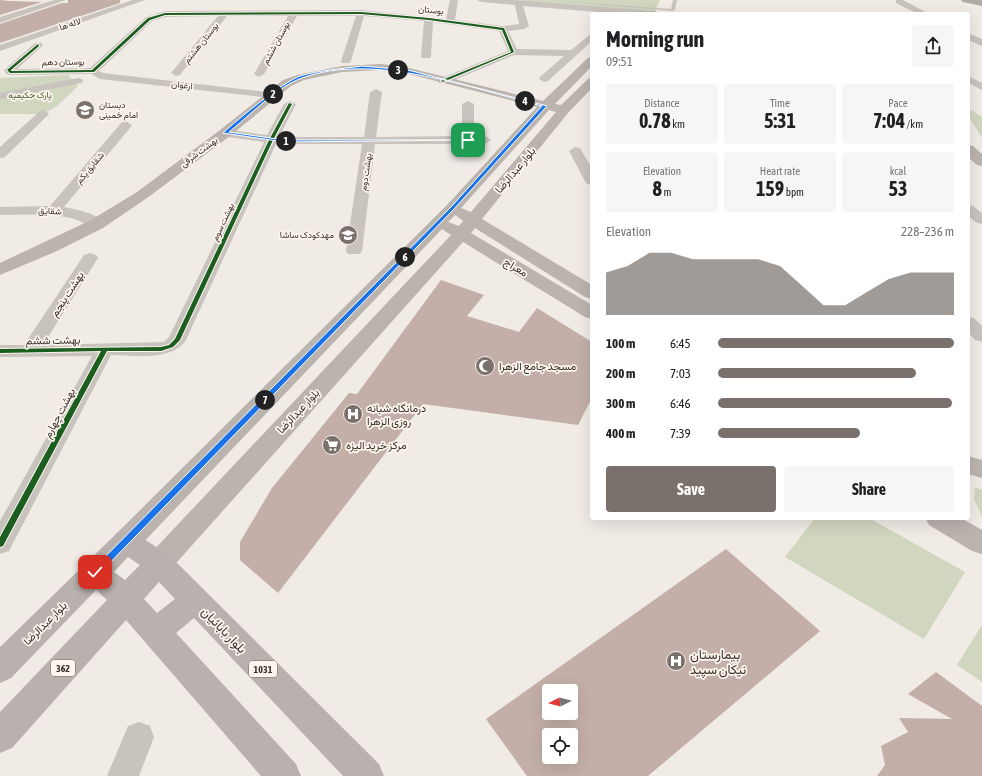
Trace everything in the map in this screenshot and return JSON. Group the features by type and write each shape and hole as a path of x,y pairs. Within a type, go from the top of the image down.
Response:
{"highway":[{"path":"966,0 982,3"}],"main road":[{"name":"بلوار عبدالرضا","path":"0,668 126,542 446,215 545,106 590,62"},
{"name":"بهشت شرقی","path":"0,270 97,224 142,195 225,133 287,83 301,77 320,72 362,67 408,71 443,81 564,110"},
{"name":"بلوار عبدالرضا","path":"0,736 467,226 564,110 590,83"},
{"path":"970,151 982,162"},
{"name":"معراج","path":"446,215 590,292"},
{"name":"معراج","path":"467,226 590,312"},
{"path":"970,466 982,469"},
{"path":"942,520 982,542"},
{"path":"962,520 982,538"},
{"name":"بلوار بابائیان","path":"126,542 159,563 367,776"},
{"path":"95,572 126,599 284,776"},
{"path":"156,632 195,600"}],"street":[{"path":"0,16 49,0"},
{"path":"0,20 62,0"},
{"name":"لاله ها","path":"0,48 141,0"},
{"path":"450,22 454,0"},
{"path":"481,0 619,12"},
{"path":"899,1 921,12"},
{"path":"250,13 256,4"},
{"path":"184,14 192,5"},
{"name":"بوستان","path":"184,14 294,13 320,10 361,13 386,11 503,30 524,26 519,6"},
{"name":"بوستان ششم","path":"259,74 294,13"},
{"path":"346,62 361,13"},
{"name":"بوستان دهم","path":"38,45 9,70 10,72 97,74 151,18 165,14 184,14"},
{"name":"بوستان هشتم","path":"176,73 225,14"},
{"path":"426,56 429,19"},
{"path":"544,79 574,53 589,27"},
{"path":"503,30 513,52"},
{"path":"973,37 982,43"},
{"path":"443,81 513,52 574,53"},
{"path":"0,96 97,74"},
{"name":"ارغوان","path":"97,74 272,95"},
{"path":"970,80 982,87"},
{"name":"بهشت دوم","path":"354,251 376,92"},
{"name":"بهشت سوم","path":"105,350 161,349 171,346 177,340 271,140 290,104"},
{"path":"468,104 468,140"},
{"path":"0,154 43,114"},
{"name":"شقایق یکم","path":"54,210 126,125"},
{"path":"225,133 271,140 485,140"},
{"path":"575,151 590,177"},
{"name":"شقایق","path":"0,211 54,210 80,215 97,224"},
{"path":"970,211 982,220"},
{"name":"بهشت پنجم","path":"30,350 90,258"},
{"path":"970,322 982,320"},
{"path":"970,324 982,336"},
{"name":"بهشت ششم","path":"0,351 105,350"},
{"name":"بهشت چهارم","path":"0,544 105,350"},
{"path":"123,776 139,737"}],"lane":[{"path":"548,0 672,10 675,0"}],"green space":[{"path":"504,0 660,0 654,12"},
{"name":"پارک حکیمیه","path":"68,75 78,86 57,106 43,114 0,114 0,78"},
{"path":"970,110 982,117 982,138 970,118"},
{"path":"975,487 982,490 982,517 974,499"},
{"path":"813,520 873,520 965,572 924,639 785,557"},
{"path":"982,625 982,682 957,665"}],"building":[{"path":"0,0 8,1 42,2 0,15"},
{"path":"68,0 120,0 120,3 0,43 0,24 62,3 68,3"},
{"path":"441,280 484,295 467,316 519,332 537,308 590,341 590,402 578,425 423,404 278,593 240,560 240,542 272,488 349,393 357,394"},
{"name":"بیمارستان نیکان سپید","path":"726,549 820,631 648,776 527,776 486,719"},
{"path":"936,672 982,706 982,776 877,776 885,765 881,746 908,732 899,718 952,719 908,694"}],"cycle path":[{"path":"38,45 9,70 10,72 93,71 149,19 165,14 361,13 429,19 503,29 513,52 443,81"},
{"path":"0,351 161,349 171,346 177,340 271,140 290,104"},
{"path":"0,544 105,349"}],"place":[{"name":"دبستان امام خمینی","path":"85,110"},
{"name":"مهدکودک ساشا","path":"348,235"},
{"name":"مسجد جامع الزهرا","path":"485,366"},
{"name":"درمانگاه شبانه روزی الزهرا","path":"353,414"},
{"name":"مرکز خرید الیزه","path":"332,445"},
{"name":"بیمارستان نیکان سپید","path":"676,661"}],"route":[{"path":"95,572 452,208 545,106 408,71 381,67 362,67 320,72 301,77 287,83 225,133 284,141 468,140"}]}
